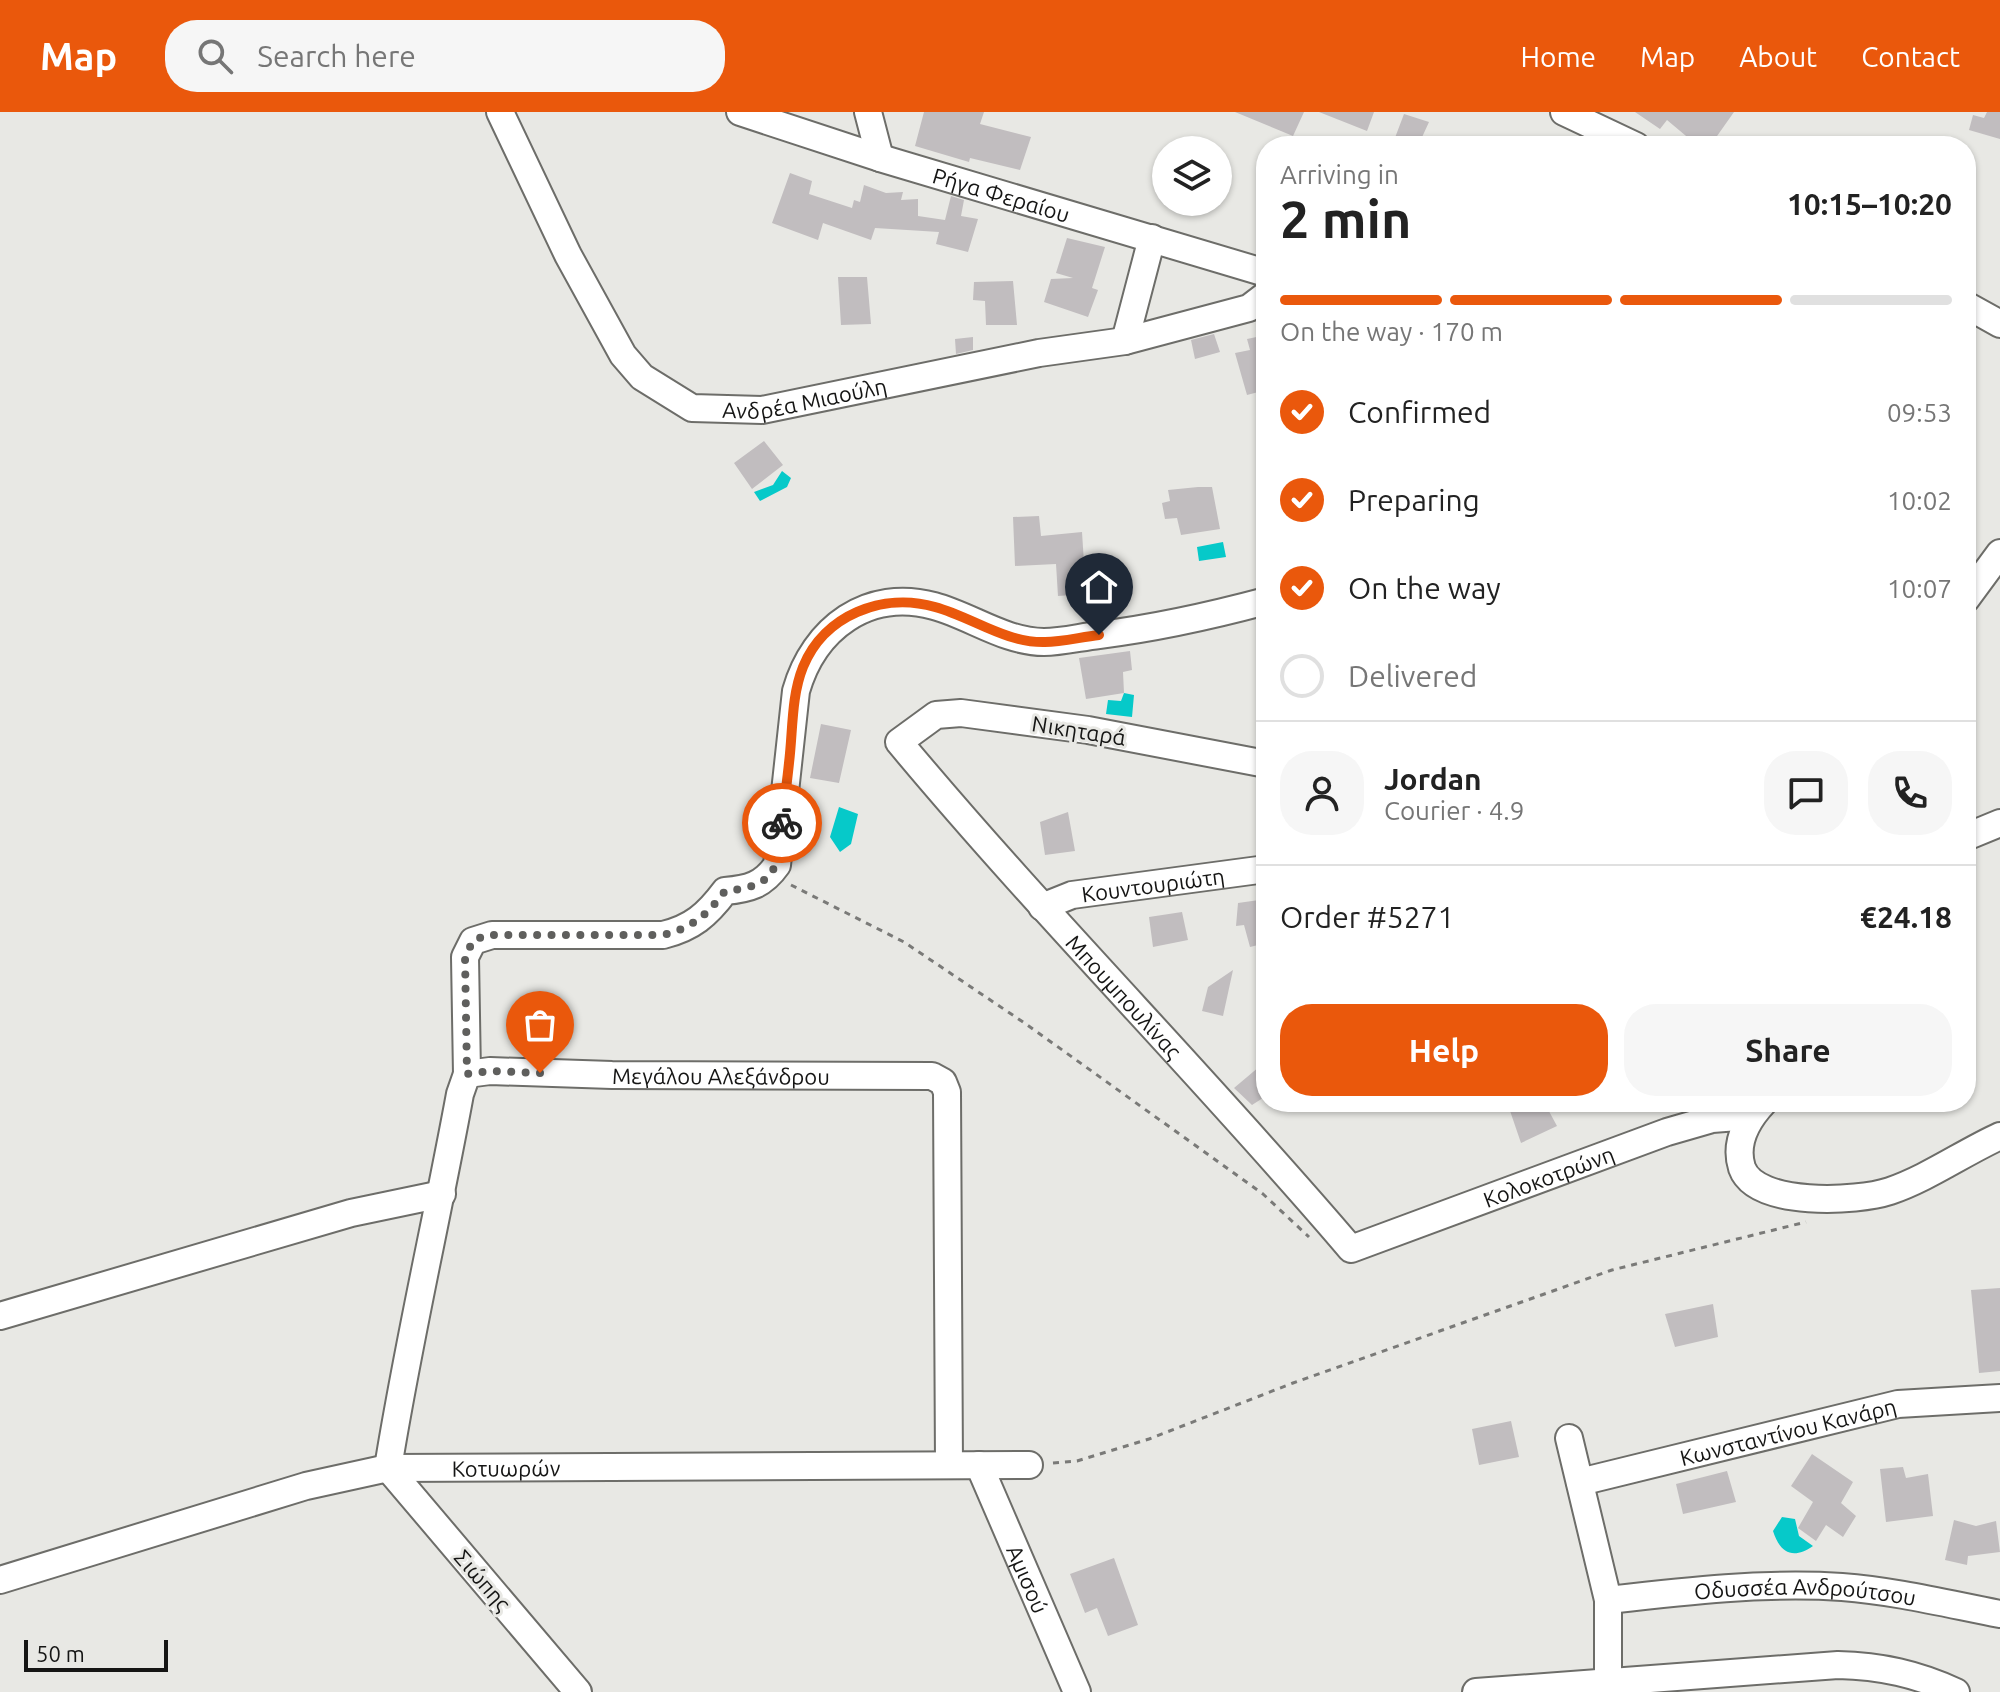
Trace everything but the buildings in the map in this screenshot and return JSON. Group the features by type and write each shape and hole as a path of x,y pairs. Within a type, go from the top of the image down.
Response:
{"street":[{"name":"Ανδρέα Μιαούλη","path":"500,112 568,255 623,355 642,377 692,408 762,410 1039,353 1125,341 1249,308 1256,303"},
{"name":"Ρήγα Φεραίου","path":"740,112 880,158 1256,270"},
{"path":"868,112 880,158"},
{"path":"1564,112 1615,136"},
{"path":"1125,341 1152,238"},
{"path":"1976,311 2000,324"},
{"path":"1976,585 2000,553"},
{"path":"388,1468 402,1381 460,1094 467,1074 465,957 473,941 486,935 663,935 686,930 701,919 725,891 750,889 768,879 777,865 796,691 804,664 832,626 851,613 894,602 933,606 997,632 1044,642 1170,625 1256,604"},
{"name":"Νικηταρά","path":"899,742 936,715 961,713 1088,730 1256,762"},
{"name":"Μπουμπουλίνας","path":"899,742 1042,907 1127,995 1351,1249"},
{"path":"1976,833 2000,823"},
{"name":"Κουντουριώτη","path":"1042,907 1072,895 1256,870"},
{"name":"Μεγάλου Αλεξάνδρου","path":"467,1074 490,1071 612,1075 932,1076 943,1082 947,1092 949,1465"},
{"name":"Κολοκοτρώνη","path":"1351,1249 1667,1132 1744,1112"},
{"path":"1756,1112 1740,1144 1739,1156 1749,1182 1763,1191 1809,1198 1888,1192 2000,1136"},
{"path":"0,1316 351,1213 442,1194"},
{"name":"Κωνσταντίνου Κανάρη","path":"1580,1482 1898,1404 2000,1398"},
{"path":"1569,1438 1608,1600 1622,1684"},
{"name":"Αμισού","path":"979,1465 1077,1692"},
{"name":"Κοτυωρών","path":"0,1580 306,1486 388,1468 1029,1465"},
{"name":"Σιώπης","path":"388,1468 578,1692"},
{"name":"Οδυσσέα Ανδρούτσου","path":"1608,1600 1734,1586 1789,1585 1858,1589 2000,1614"},
{"path":"1476,1692 1622,1684 1838,1665 1882,1679 1929,1680 1956,1692"}],"path":[{"path":"777,865 789,884 904,942 1026,1024 1263,1194 1313,1240"},
{"path":"1029,1465 1077,1461 1149,1439 1293,1383 1612,1270 1809,1221"}],"water":[{"path":"782,471 791,478 787,487 760,501 754,492 773,485"},
{"path":"1223,542 1226,557 1199,561 1197,547"},
{"path":"1124,693 1134,695 1132,717 1106,714 1108,700 1121,701"},
{"path":"839,807 858,814 851,844 840,852 830,837"},
{"path":"1782,1517 1795,1519 1799,1536 1813,1546 1799,1553 1783,1549 1773,1531"}],"way so far":[{"path":"540,1073 490,1071 467,1074 465,957 469,945 486,935 663,935 686,930 701,919 725,891 750,889 768,879 777,865 782,823"}],"route":[{"path":"782,823 796,691 804,664 832,626 851,613 876,604 913,603 933,606 1020,639 1044,642 1099,635"}]}
